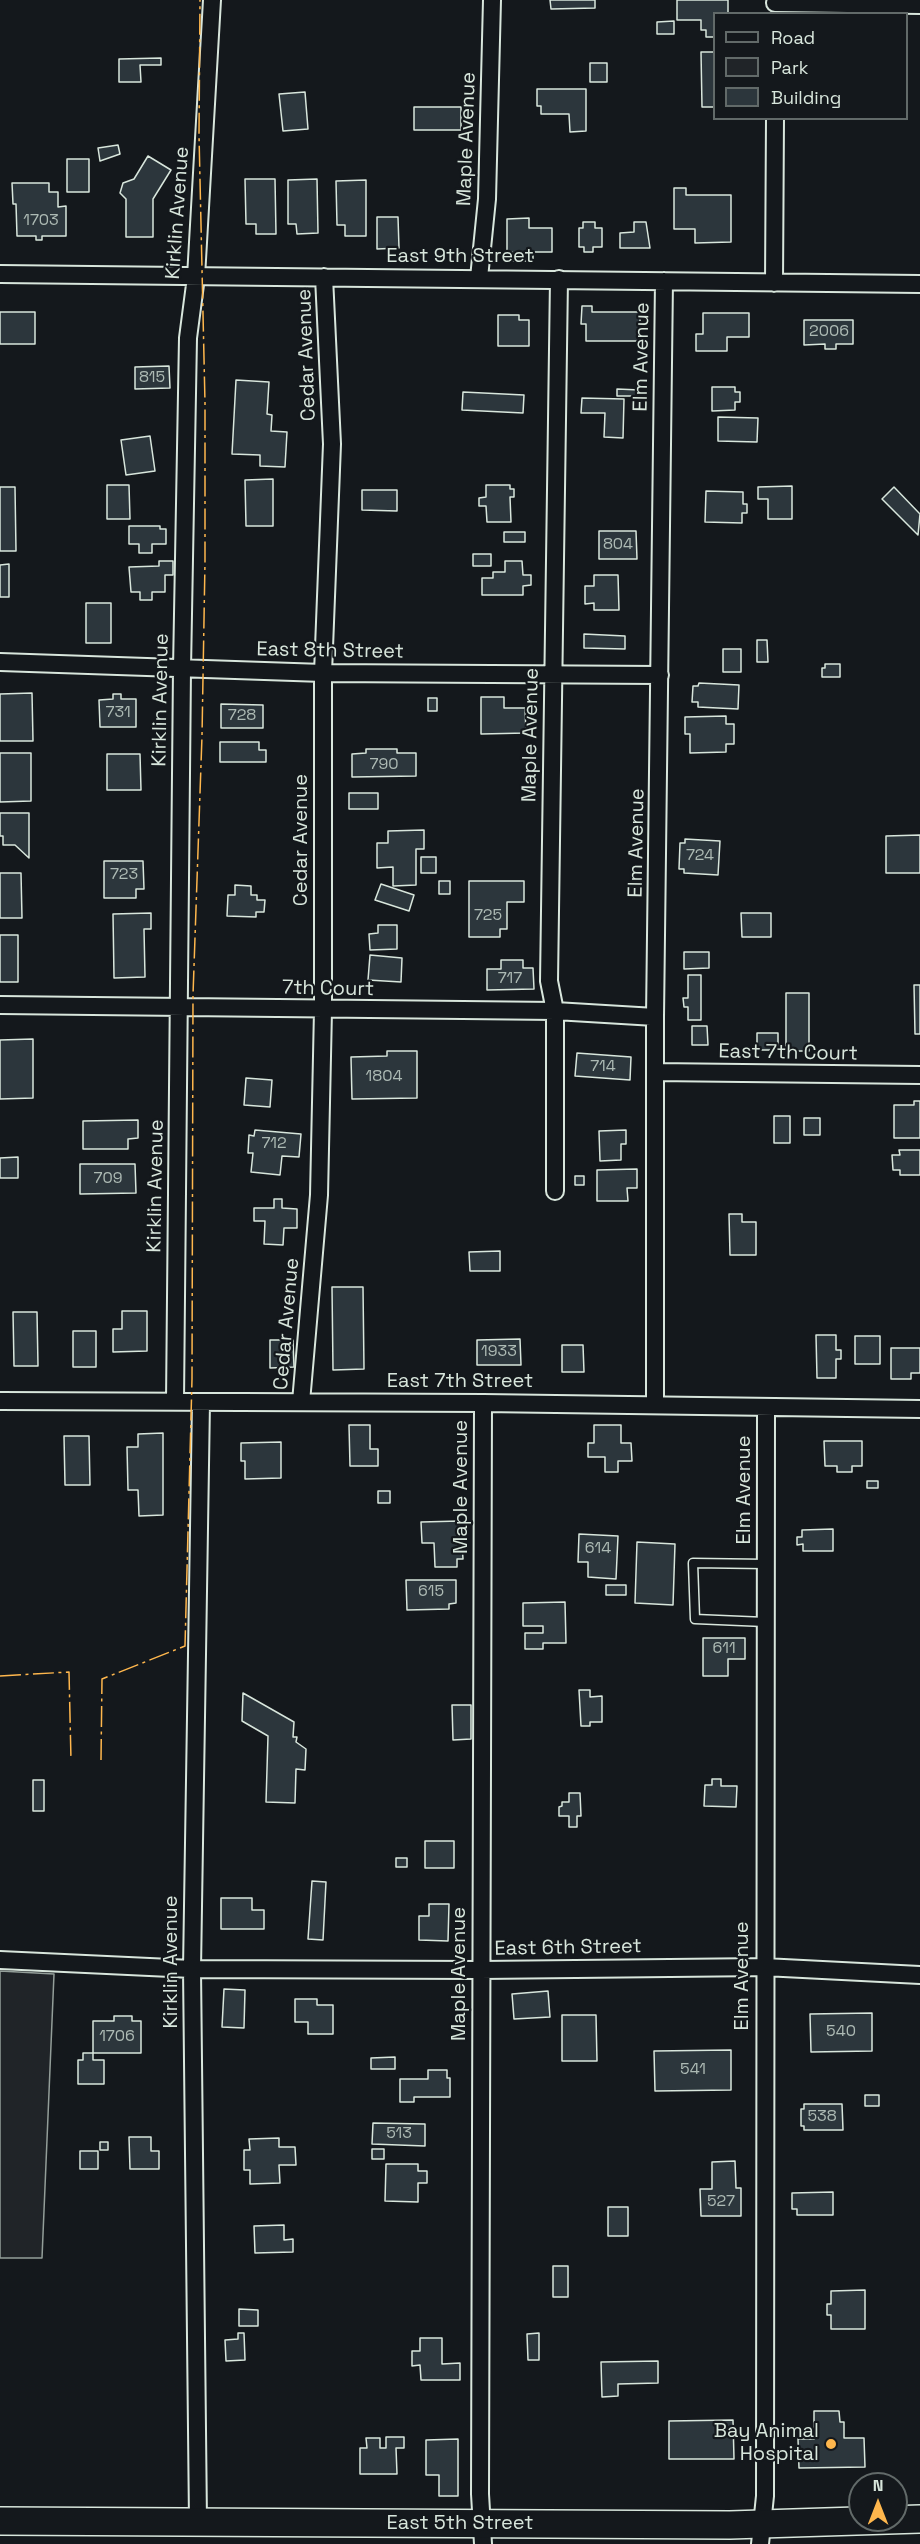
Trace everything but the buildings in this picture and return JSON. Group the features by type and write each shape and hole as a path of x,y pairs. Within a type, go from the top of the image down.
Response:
{"main road":[{"name":"East 5th Street","path":"0,2521 198,2522 482,2534 761,2534 920,2519"}],"street":[{"name":"Kirklin Avenue","path":"175,1401 182,669 188,338 196,277 212,0"},
{"name":"Maple Avenue","path":"479,278 488,199 492,0"},
{"path":"775,6 920,5"},
{"path":"774,283 775,120"},
{"name":"East 9th Street","path":"0,274 920,284"},
{"name":"Cedar Avenue","path":"301,1402 319,1195 323,1010 323,673 332,444 324,277"},
{"name":"Maple Avenue","path":"555,1191 555,1011 549,981 559,279"},
{"name":"Elm Avenue","path":"655,1405 655,1017 664,281"},
{"name":"East 8th Street","path":"0,662 323,673 660,675"},
{"name":"7th Court","path":"0,1005 555,1011 655,1017"},
{"name":"East 7th Court","path":"655,1072 920,1075"},
{"name":"East 7th Street","path":"0,1401 483,1403 920,1409"},
{"name":"Kirklin Avenue","path":"198,2522 192,1969 201,1402"},
{"name":"Maple Avenue","path":"482,2534 483,1403"},
{"name":"Elm Avenue","path":"761,2534 765,2496 766,1407"},
{"name":"East 6th Street","path":"0,1960 192,1969 481,1970 764,1967 920,1975"}],"lane":[{"path":"765,1564 693,1563 695,1619 765,1622"}],"green space":[{"path":"0,1971 54,1974 42,2258 0,2258"}],"power":[{"path":"101,1760 102,1679 185,1646 192,1379 193,995 202,736 205,562 205,403 199,135 200,0"},
{"path":"0,1676 69,1672 71,1760"}],"place":[{"name":"Bay Animal Hospital","path":"831,2444"}]}
